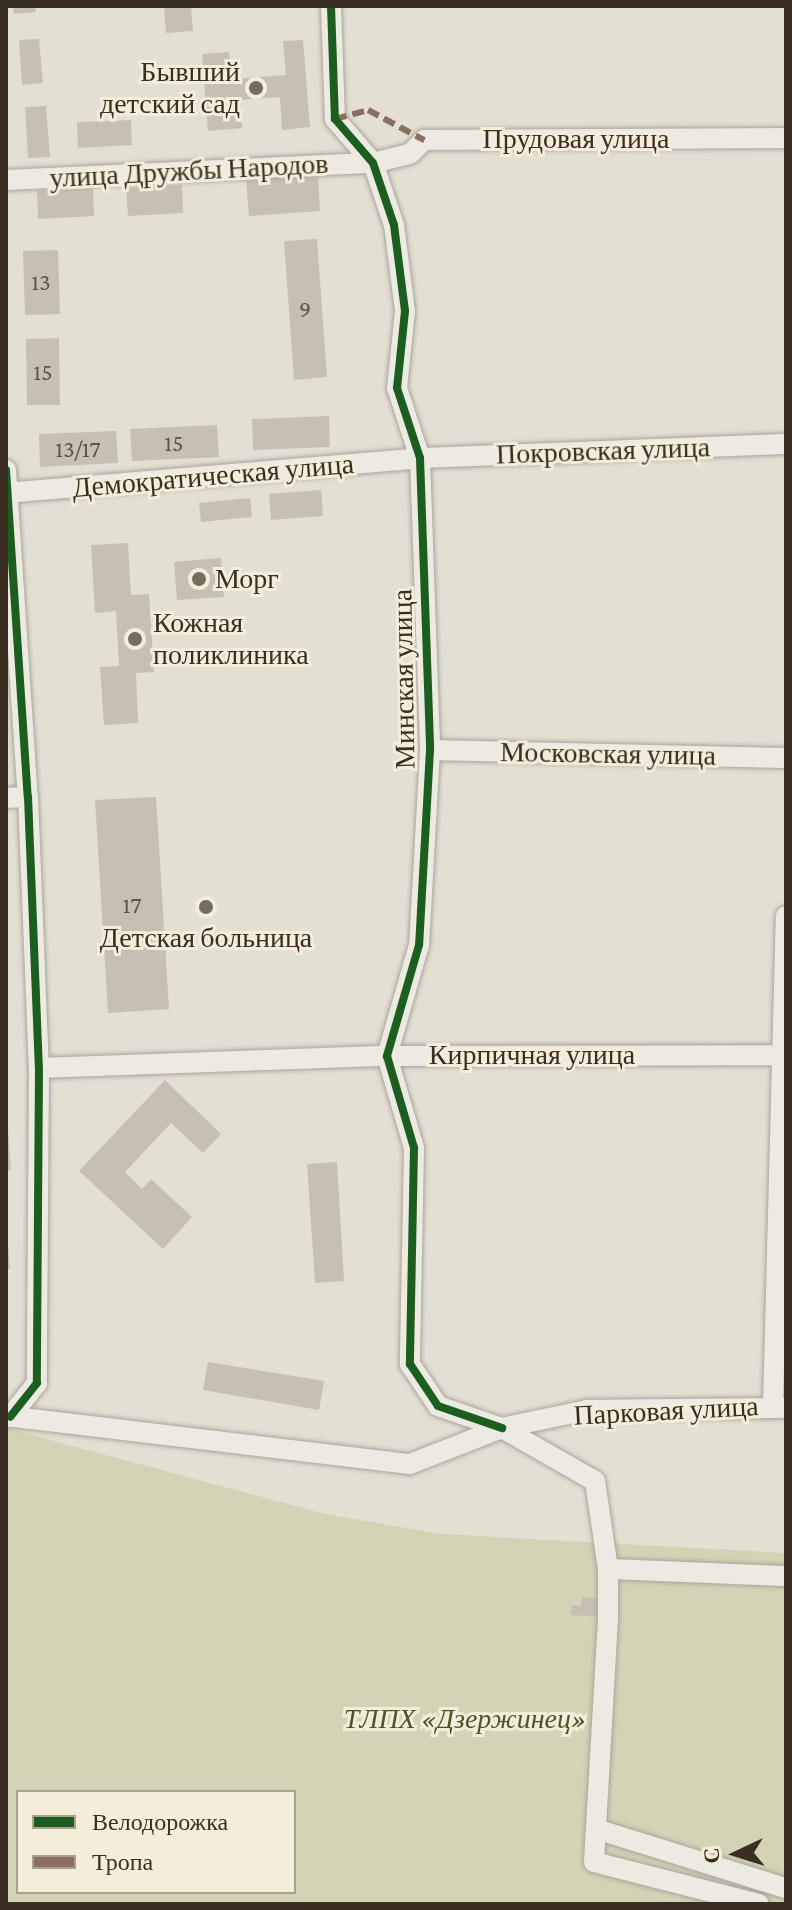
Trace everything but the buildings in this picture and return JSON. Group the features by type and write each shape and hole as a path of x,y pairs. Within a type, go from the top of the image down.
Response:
{"street":[{"name":"Минская улица","path":"331,6 335,119 373,163 394,225 405,311 397,388 420,458 430,750 419,945 387,1056"},
{"name":"Прудовая улица","path":"373,163 410,154 424,140 786,138"},
{"name":"улица Дружбы Народов","path":"6,180 373,163"},
{"name":"Покровская улица","path":"420,458 786,444"},
{"name":"Демократическая улица","path":"7,493 420,458"},
{"path":"6,470 28,797 39,1068 37,1383 8,1417"},
{"name":"Московская улица","path":"430,750 786,758"},
{"path":"6,798 28,797"},
{"path":"779,1407 786,916"},
{"name":"Кирпичная улица","path":"39,1068 387,1056 784,1055"},
{"path":"387,1056 414,1148 410,1364 438,1406 502,1428 595,1481 608,1569 594,1862 759,1904"},
{"name":"Парковая улица","path":"8,1417 410,1464 502,1428 587,1410 779,1407"},
{"path":"608,1569 786,1576"},
{"path":"596,1829 786,1888"}],"green space":[{"name":"ТЛПХ «Дзержинец»","path":"6,1428 325,1514 442,1534 786,1553 786,1904 6,1904"}],"marked path":[{"path":"335,119 368,110 424,140"}],"cycle path":[{"path":"331,6 335,119 373,163 394,225 405,311 397,388 420,458 430,750 419,945 387,1056 414,1148 410,1364 438,1406 502,1428"},
{"path":"6,470 28,797 39,1068 37,1383 10,1417"}],"place":[{"name":"Бывший детский сад","path":"256,88"},
{"name":"Морг","path":"199,579"},
{"name":"Кожная поликлиника","path":"135,639"},
{"name":"Детская больница","path":"206,907"}]}
